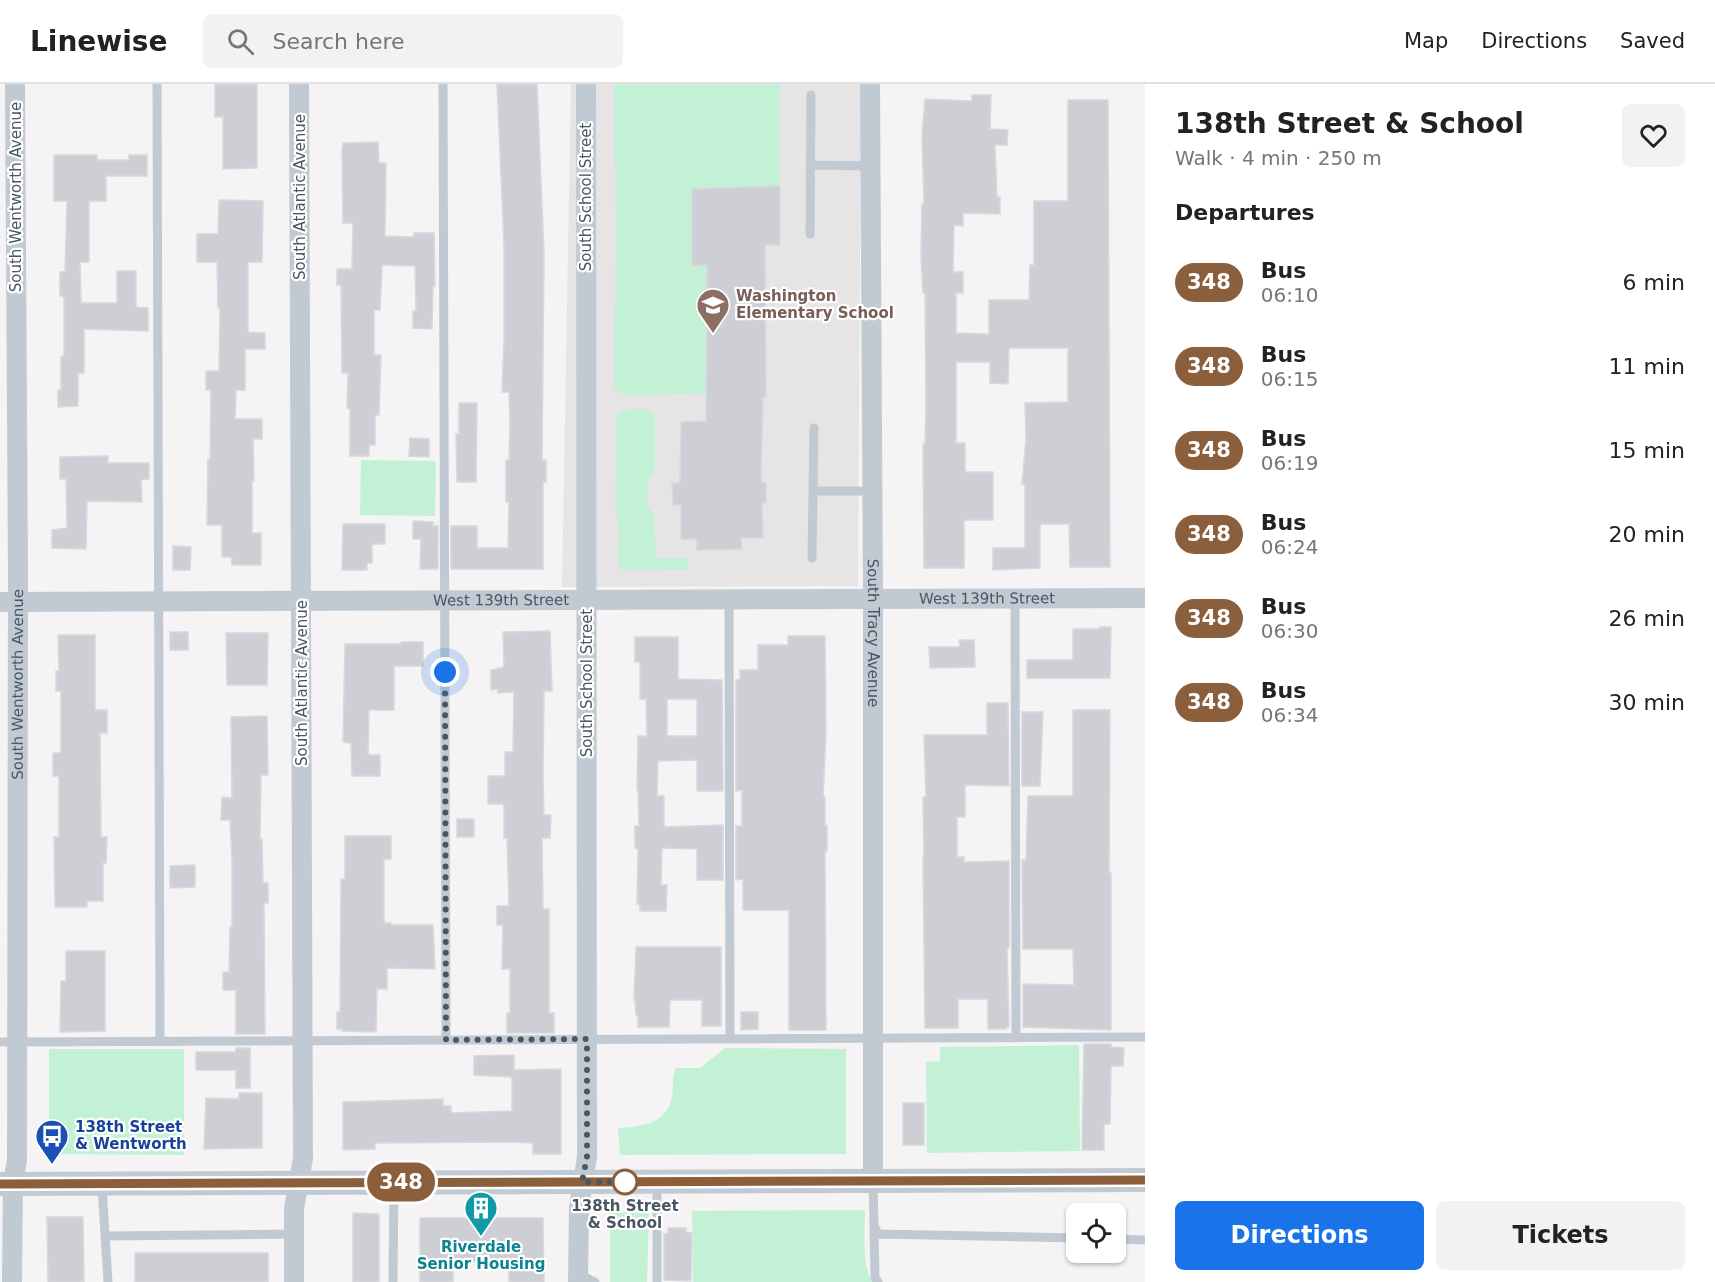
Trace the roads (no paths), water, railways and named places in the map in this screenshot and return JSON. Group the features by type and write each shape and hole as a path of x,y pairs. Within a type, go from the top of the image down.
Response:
{"street":[{"name":"South Wentworth Avenue","path":"12,1282 6,1183 17,1160 8,1042 9,602 15,84"},
{"name":"South Atlantic Avenue","path":"294,1282 294,1209 303,1158 299,84"},
{"name":"South School Street","path":"584,1279 579,1208 587,1157 586,84"},
{"name":"South Tracy Avenue","path":"870,84 873,491 873,1181"},
{"name":"West 139th Street","path":"9,602 1145,598"},
{"path":"6,1183 1145,1180"}],"lane":[{"path":"157,84 160,1041"},
{"path":"444,84 446,1040"},
{"path":"810,234 811,95"},
{"path":"812,165 871,166"},
{"path":"812,558 814,428"},
{"path":"814,491 873,491"},
{"path":"1015,597 1016,1038"},
{"path":"729,599 730,1038"},
{"path":"8,1042 1145,1037"},
{"path":"873,1181 875,1278 878,1282"},
{"path":"393,1182 393,1282"},
{"path":"657,1182 657,1282"},
{"path":"102,1183 108,1282"},
{"path":"874,1225 878,1234 1066,1238"},
{"path":"105,1236 294,1234"},
{"path":"1126,1239 1145,1240"}],"place":[{"name":"Washington Elementary School","path":"713,334"},
{"name":"138th Street & Wentworth","path":"52,1165"},
{"name":"138th Street & School","path":"625,1182"},
{"name":"Riverdale Senior Housing","path":"481,1237"}]}
